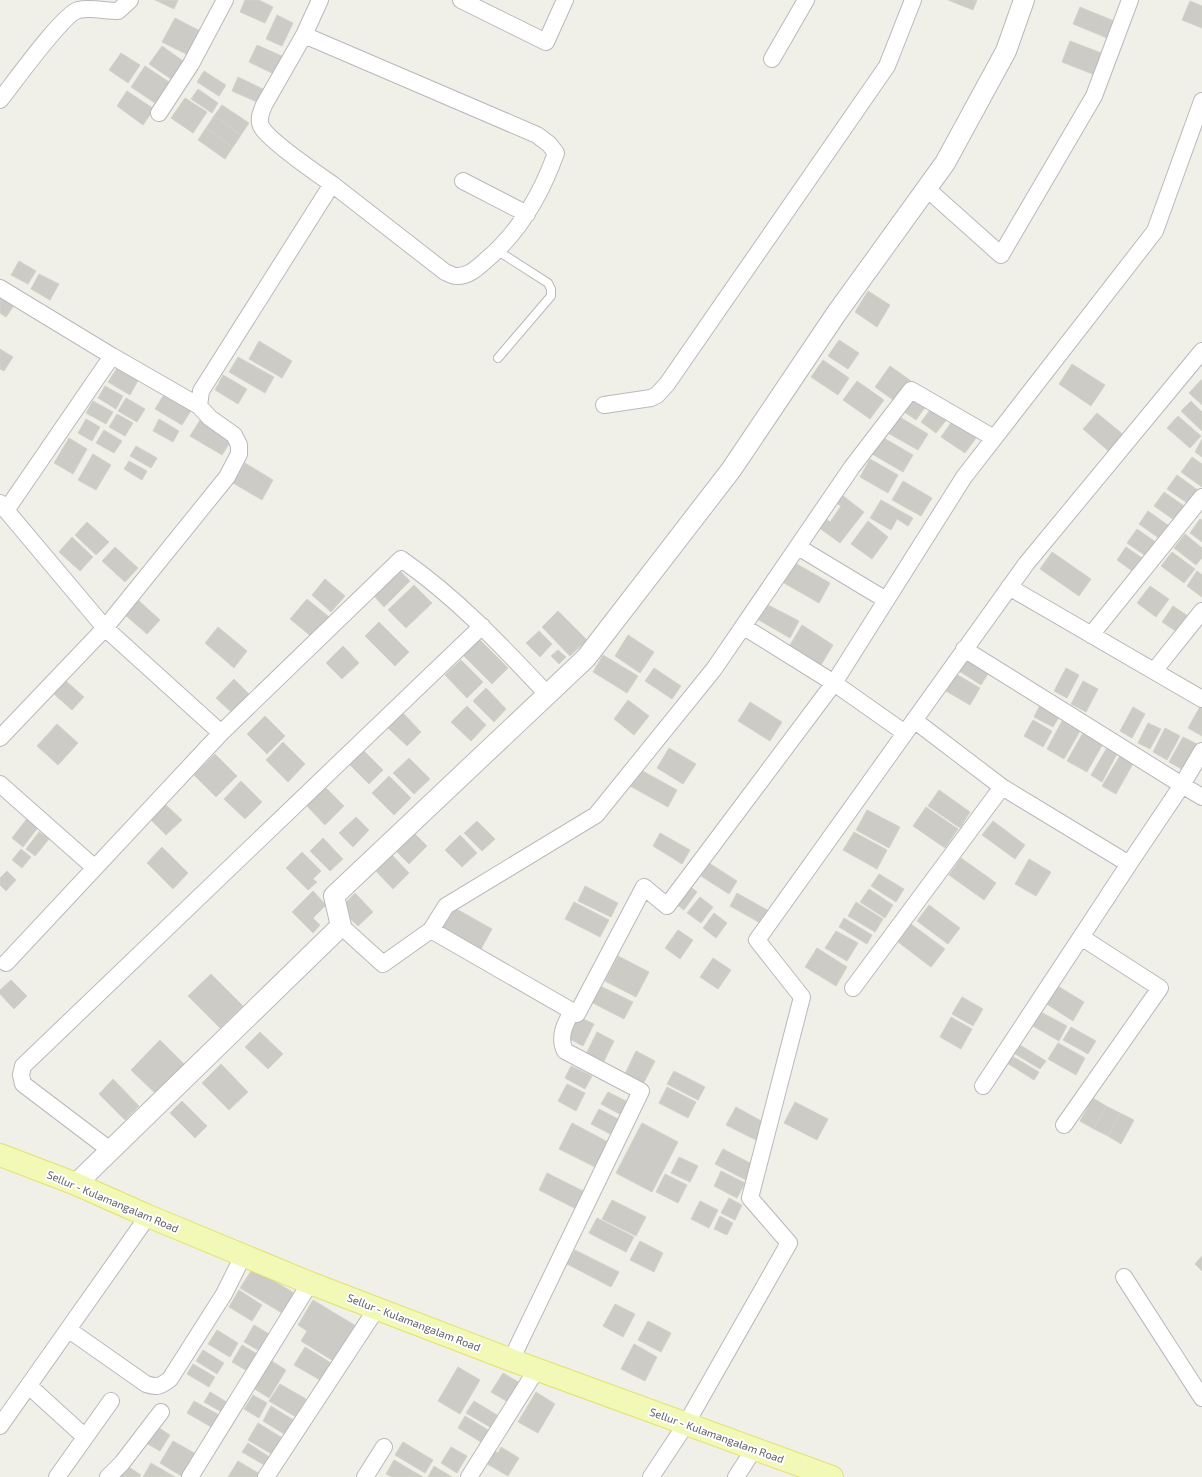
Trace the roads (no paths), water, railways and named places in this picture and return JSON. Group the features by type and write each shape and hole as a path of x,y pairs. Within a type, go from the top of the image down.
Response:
{"main road":[{"name":"Sellur - Kulamangalam Road","path":"0,1155 76,1184 148,1216 244,1254 310,1283 511,1360 832,1477"}],"street":[{"path":"0,100 62,22 76,11 89,9 118,11 130,0"},
{"path":"160,113 191,64 225,0"},
{"path":"304,35 529,132 549,144 556,153 546,180 523,223 498,251 472,272 456,276 445,272 332,184 305,165 261,126 260,117 264,105 304,35 320,0"},
{"path":"462,0 546,42 565,0"},
{"path":"772,59 806,0"},
{"path":"604,405 651,398 657,395 667,384 887,66 913,0"},
{"path":"994,438 911,390 852,467 714,670 596,815 446,906 431,930 383,964 342,926 334,896 586,658 731,470 836,314 945,163 1006,52 1024,0"},
{"path":"926,188 1001,255 1094,96 1130,0"},
{"path":"431,930 577,1014 644,887 667,906 834,683 964,477 1155,231 1202,100"},
{"path":"463,181 527,214"},
{"path":"199,406 201,391 332,184"},
{"path":"0,288 112,356 199,406 210,418 234,435 239,445 239,454 227,477 105,628 0,738"},
{"path":"651,1477 686,1424 789,1243 750,1198 802,997 757,940 1026,564 1202,351"},
{"path":"112,356 4,506 105,628 221,733"},
{"path":"1091,635 1202,497"},
{"path":"798,547 886,600"},
{"path":"6,964 221,733 401,559 419,572 482,626 548,694"},
{"path":"1009,587 1202,699"},
{"path":"1154,672 1202,611"},
{"path":"110,1150 23,1084 21,1075 23,1066 482,626"},
{"path":"744,627 834,683 909,727 1002,787 1129,864"},
{"path":"964,649 1202,797"},
{"path":"983,1086 1182,785 1202,751"},
{"path":"0,784 95,868"},
{"path":"853,988 1002,787"},
{"path":"76,1184 342,926"},
{"path":"1064,1125 1160,988 1081,937"},
{"path":"511,1360 641,1090 565,1051 561,1044 563,1027 572,1011"},
{"path":"0,1426 148,1216"},
{"path":"69,1330 146,1384 156,1387 162,1386 170,1379 224,1294 244,1254"},
{"path":"1124,1277 1202,1398"},
{"path":"190,1477 310,1283"},
{"path":"266,1477 377,1308"},
{"path":"469,1477 537,1369"},
{"path":"29,1386 85,1437"},
{"path":"57,1477 110,1401"},
{"path":"108,1477 122,1463 161,1412"},
{"path":"365,1477 384,1447"},
{"path":"736,1477 754,1448"}],"lane":[{"path":"498,251 548,283 551,289 551,296 498,358"}]}
